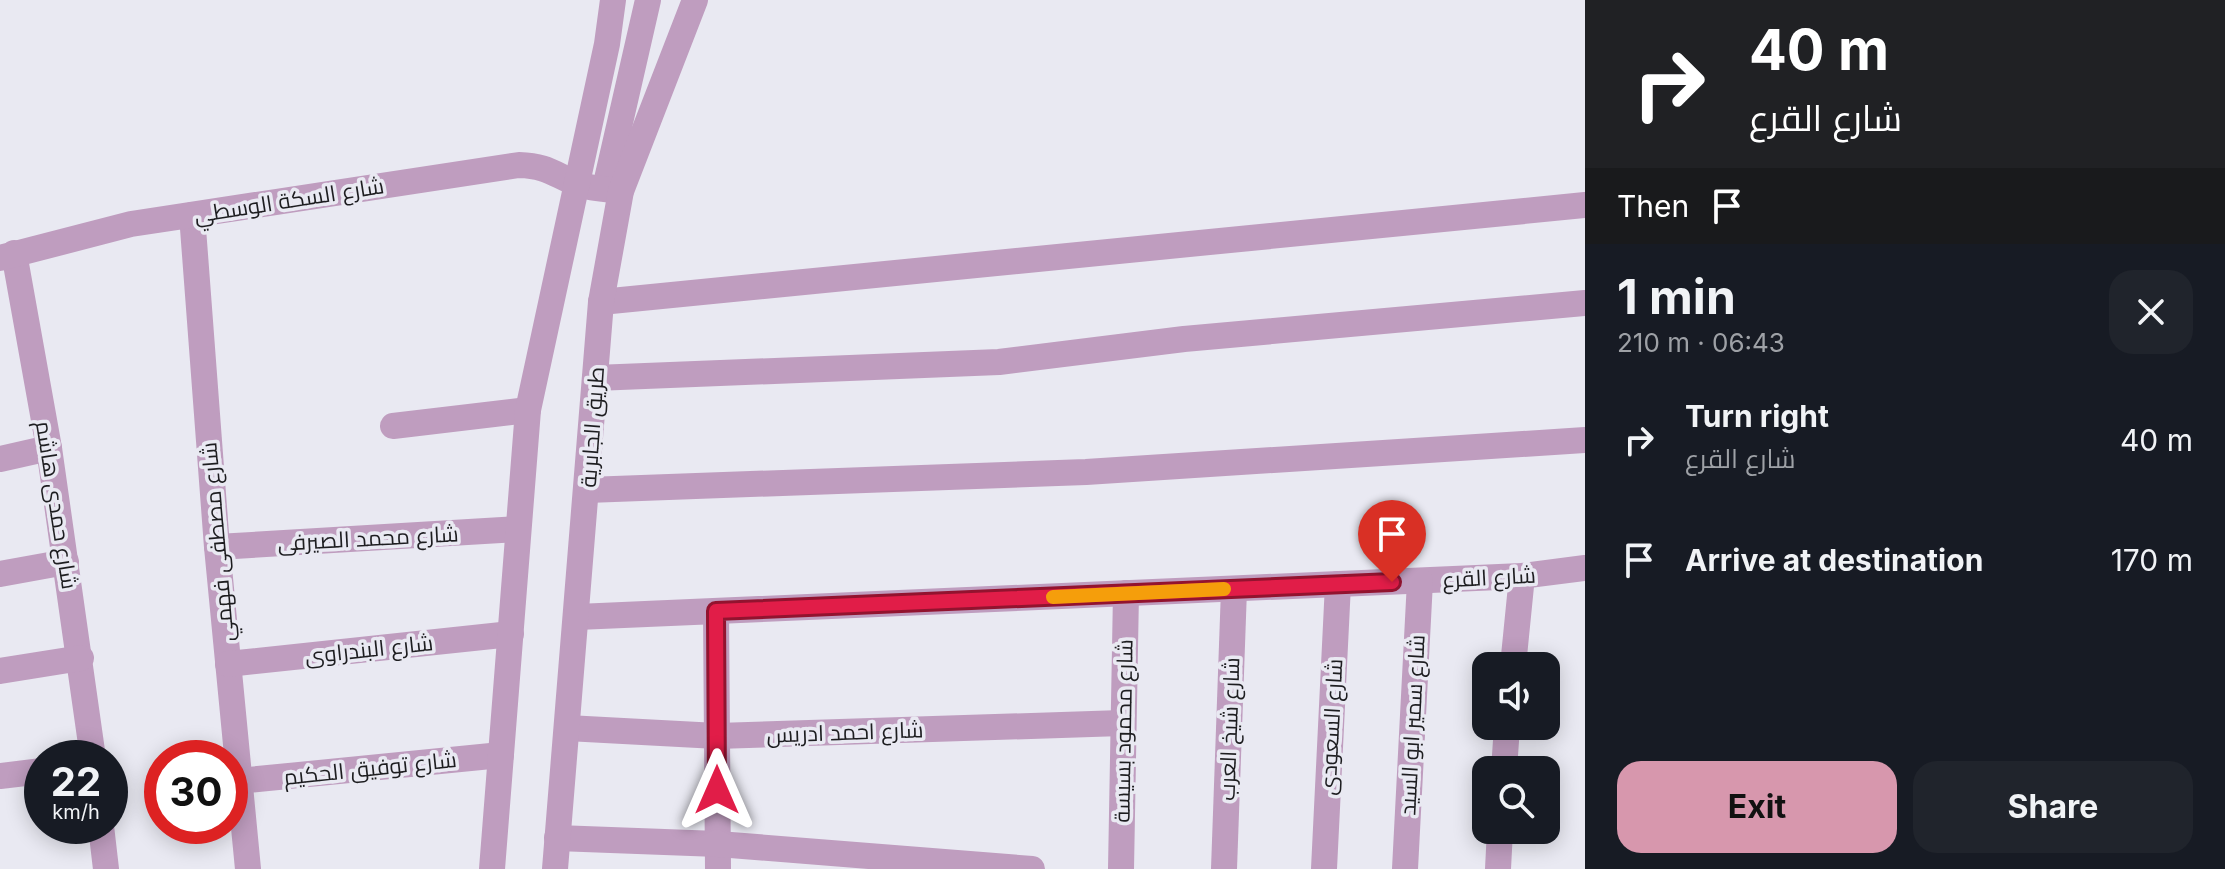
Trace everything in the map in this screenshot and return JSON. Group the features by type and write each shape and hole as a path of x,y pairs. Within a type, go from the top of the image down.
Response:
{"street":[{"path":"492,869 528,410 613,0"},
{"path":"613,190 648,0"},
{"name":"طريق الجابرية","path":"555,869 601,302 613,190 695,0"},
{"name":"شارع السكة الوسطي","path":"7,256 131,224 519,165 540,166 560,172 576,184 613,190"},
{"path":"601,302 1585,205"},
{"name":"شارع مصطفى فهمي","path":"192,215 234,740"},
{"name":"شارع حمدى هاشم","path":"7,256 49,448 91,740"},
{"path":"595,378 999,362 1184,339 1585,303"},
{"path":"393,426 528,410"},
{"path":"587,490 1086,472 1585,440"},
{"path":"0,459 49,448"},
{"name":"شارع محمد الصيرفى","path":"217,547 518,529"},
{"path":"0,574 66,562"},
{"name":"شارع القرع","path":"577,617 1420,581 1522,576 1585,568"},
{"path":"1514,652 1522,576"},
{"name":"شارع سمير ابو السيد","path":"1405,869 1420,581"},
{"name":"شارع السعودى","path":"1324,869 1338,584"},
{"name":"شارع شيخ العرب","path":"1224,869 1234,589"},
{"name":"شارع محمود بسيسة","path":"1121,869 1126,593"},
{"path":"716,611 718,857"},
{"name":"شارع البندراوى","path":"228,664 511,634"},
{"path":"0,671 81,658"},
{"name":"شارع احمد ادريس","path":"567,728 717,736 1122,723"},
{"name":"شارع توفيق الحكيم","path":"248,780 501,755"},
{"path":"0,776 24,773"},
{"path":"557,838 718,857 1032,869"},
{"path":"103,844 106,869"},
{"name":"شارع مصطفى فهمي","path":"245,844 248,869"},
{"path":"1498,869 1499,844"}],"slow traffic":[{"path":"1053,597 1224,589"}],"route":[{"path":"717,790 716,611 1392,582"}]}
